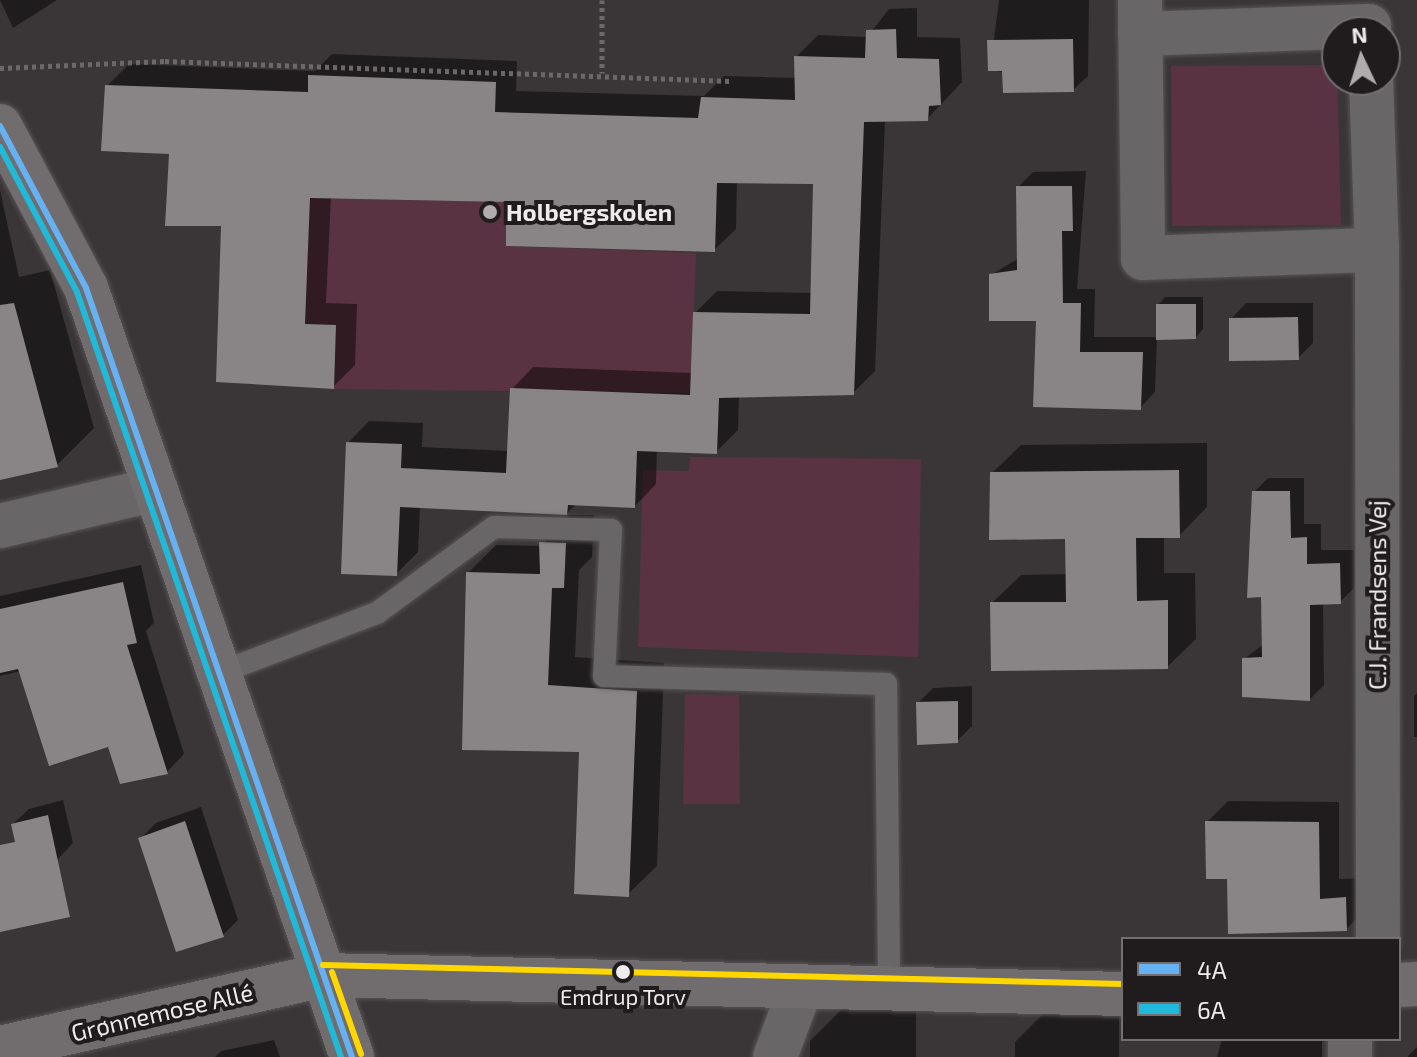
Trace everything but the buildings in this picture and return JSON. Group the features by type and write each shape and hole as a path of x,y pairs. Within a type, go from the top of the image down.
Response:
{"street":[{"path":"1321,24 1140,17 1143,258 1377,250"},
{"name":"C.J. Frandsens Vej","path":"1372,96 1377,250 1378,937"},
{"path":"0,126 86,288 352,1057"},
{"path":"0,526 156,489"},
{"name":"Grønnemose Allé","path":"0,1048 323,975 1121,994"},
{"path":"775,1057 801,987"}],"lane":[{"path":"219,673 377,613 494,527 611,530 604,676 886,684 889,987"}],"path":[{"path":"602,0 602,73"},
{"path":"0,68 165,61 602,73 731,81"}],"shaded area":[{"path":"1321,65 1321,96 1338,96 1341,225 1172,226 1171,66"},
{"path":"310,198 506,202 506,246 696,253 690,393 334,389 336,325 305,324"},
{"path":"690,457 921,459 918,657 638,647 643,470 689,471"},
{"path":"685,694 739,695 740,804 683,804"}],"transit line":[{"name":"4A","path":"0,126 86,288 352,1057"},
{"name":"6A","path":"0,147 77,292 341,1057"},
{"path":"323,965 1121,984"},
{"path":"332,972 361,1054"}],"place":[{"name":"Holbergskolen","path":"490,212"},
{"name":"Emdrup Torv","path":"623,972"}]}
